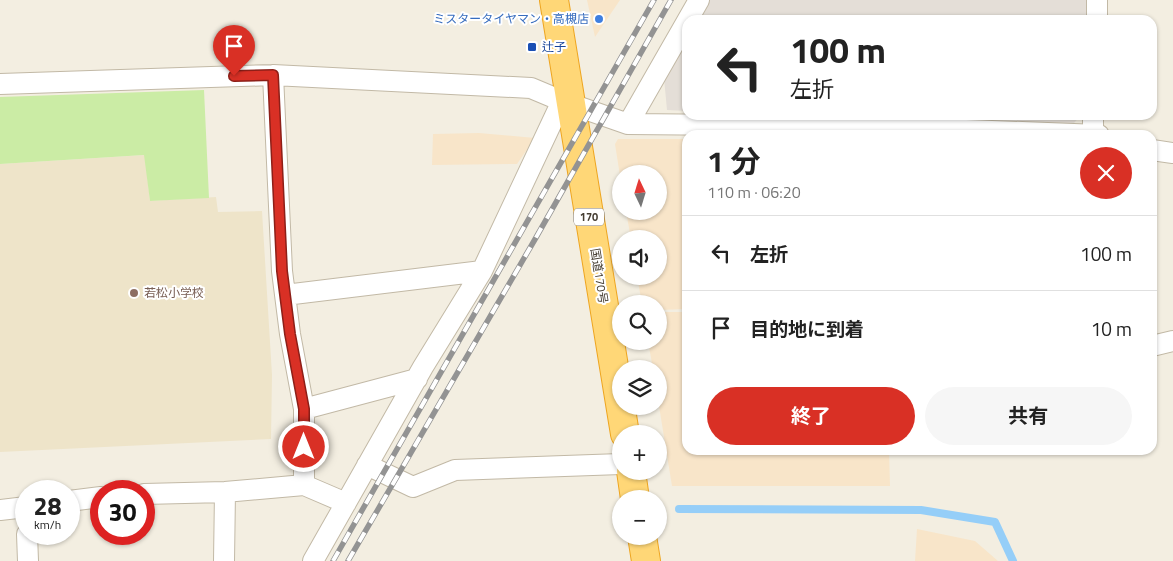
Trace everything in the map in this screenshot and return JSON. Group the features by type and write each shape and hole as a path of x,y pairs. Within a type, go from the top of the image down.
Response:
{"highway":[{"name":"国道170号","path":"554,0 566,103 623,425"},
{"path":"643,545 646,561"}],"street":[{"path":"690,15 699,0"},
{"path":"1097,0 1097,15"},
{"path":"628,124 682,30"},
{"path":"273,75 285,294 304,409 304,485"},
{"path":"0,84 273,75 531,88 566,103 628,124 863,130"},
{"path":"313,561 417,379 482,271 566,103"},
{"path":"1027,130 1095,128"},
{"path":"1157,151 1173,153"},
{"path":"285,294 482,271"},
{"path":"1157,345 1173,342"},
{"path":"304,409 417,379"},
{"path":"368,465 413,487 455,470 612,464"},
{"path":"155,494 224,492 304,485 346,503"},
{"path":"224,492 224,561"},
{"path":"0,510 15,508"},
{"path":"28,545 28,561"}],"shaded area":[{"name":"ミスタータイヤマン・高槻店","path":"587,0 620,0 595,37"},
{"path":"708,0 1088,0 1087,15 700,15"},
{"path":"682,46 682,111 667,110 664,78"},
{"path":"980,120 1077,120 1074,123"},
{"path":"479,133 535,138 517,164 432,165 433,134"},
{"path":"618,139 682,139 682,309 667,310 667,295 640,295 639,285 667,285 667,230 629,230 628,220 668,220 668,165 618,165 615,144"},
{"name":"若松小学校","path":"145,155 150,201 216,197 218,212 262,211 272,375 271,439 0,452 0,164"},
{"path":"667,312 682,312 682,455 889,455 890,486 672,486 667,455 667,425 662,425 660,415 667,415 667,360 651,360 650,350 667,350"},
{"path":"917,529 975,541 998,561 915,561"}],"green space":[{"path":"204,90 209,198 150,201 144,155 0,164 0,97"}],"waterway":[{"path":"679,509 921,510 995,522 1013,561"}],"railway":[{"path":"333,561 654,0"},
{"path":"348,561 534,241 671,0"}],"place":[{"name":"ミスタータイヤマン・高槻店","path":"599,19"},
{"name":"辻子","path":"532,47"},
{"name":"若松小学校","path":"134,293"}],"route":[{"path":"234,76 273,75 282,271 290,334 304,409 304,447"}]}
